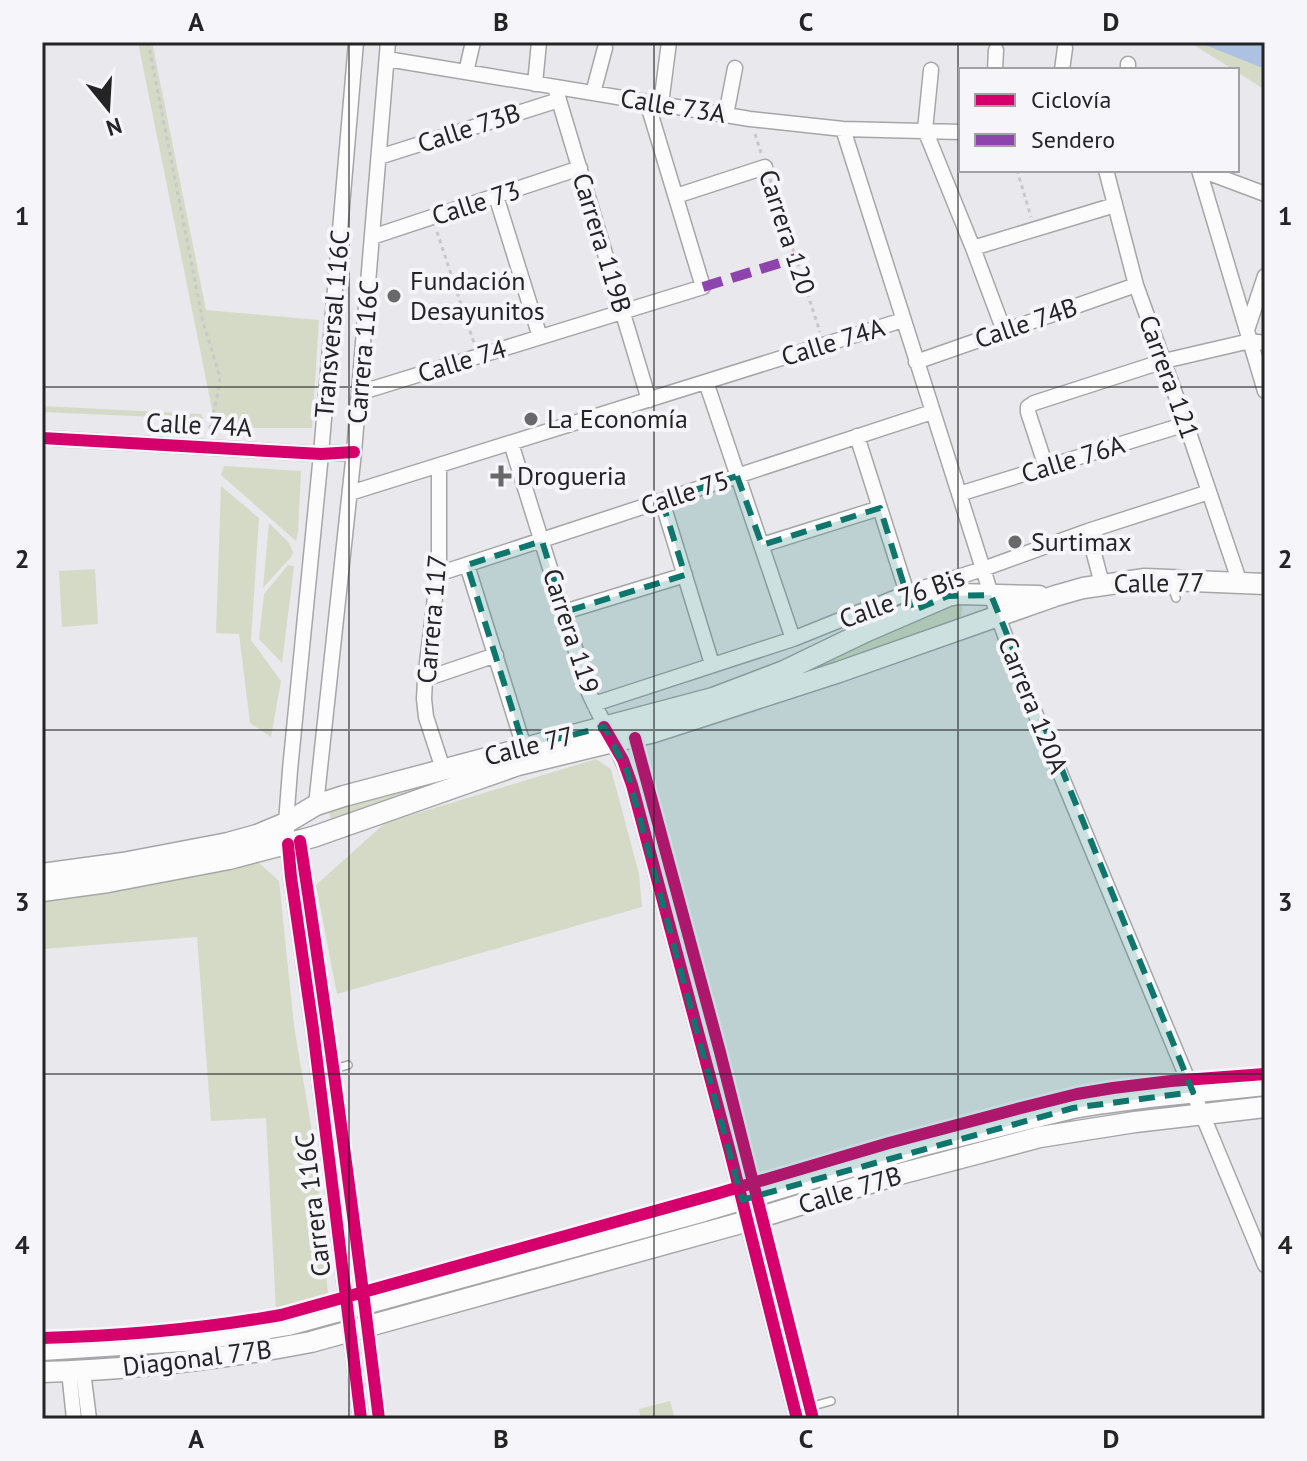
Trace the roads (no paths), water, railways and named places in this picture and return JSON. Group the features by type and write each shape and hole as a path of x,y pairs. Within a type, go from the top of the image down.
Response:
{"street":[{"name":"Transversal 116C","path":"287,834 290,770 356,42"},
{"name":"Carrera 116C","path":"316,805 354,452 388,42"},
{"path":"466,72 473,42"},
{"path":"535,84 539,42"},
{"path":"669,42 654,103 676,196 765,167"},
{"path":"593,93 605,48"},
{"path":"1062,68 1065,48"},
{"path":"995,68 996,50"},
{"name":"Calle 73A","path":"387,59 535,84 557,93 593,93 750,119 843,129 959,132"},
{"path":"726,115 735,68"},
{"path":"931,70 925,130 1004,331"},
{"name":"Calle 73B","path":"379,157 557,93"},
{"name":"Carrera 119B","path":"557,93 649,400"},
{"name":"Carrera 120A","path":"843,129 998,616 1046,742 1265,1265"},
{"name":"Calle 73","path":"372,237 580,168"},
{"name":"Carrera 121","path":"1107,172 1136,285 1240,583"},
{"path":"1201,172 1254,338 1265,391"},
{"path":"1205,172 1265,194"},
{"path":"496,196 540,337"},
{"name":"Calle 74","path":"359,393 703,287 676,196"},
{"path":"973,248 1115,205"},
{"path":"1254,338 1265,276"},
{"name":"Calle 74B","path":"916,362 1136,285"},
{"name":"Calle 74A","path":"350,493 903,320"},
{"path":"1046,467 1028,412 1028,407 1034,403 1164,361 1254,338"},
{"path":"706,382 793,639"},
{"name":"Calle 75","path":"438,574 932,412"},
{"name":"Calle 76A","path":"959,494 1186,424"},
{"path":"857,436 907,593"},
{"name":"Calle 74A","path":"42,438 321,454 354,452"},
{"name":"Carrera 119","path":"511,443 594,704 632,785 748,1221 796,1415"},
{"name":"Carrera 117","path":"439,466 438,574 425,679 426,717 443,769"},
{"name":"Calle 76 Bis","path":"594,704 793,639 883,601 1209,492"},
{"path":"662,501 712,664"},
{"path":"762,545 880,508"},
{"path":"1088,531 1102,584"},
{"path":"467,565 524,747"},
{"path":"564,612 685,575"},
{"name":"Calle 77","path":"42,891 229,859 287,834 316,805 344,796 524,747 654,732 839,672 1055,596 1102,584 1145,579 1173,589 1265,584"},
{"name":"Calle 77","path":"42,874 123,863 257,835 346,827 784,671 948,596 1055,596"},
{"path":"883,601 889,621"},
{"path":"775,644 784,671"},
{"path":"425,679 496,655"},
{"name":"Carrera 116C","path":"287,834 361,1419"},
{"name":"Calle 77B","path":"348,1309 742,1200 924,1145 1058,1112 1119,1101 1265,1085"},
{"name":"Calle 77B","path":"350,1332 748,1221 896,1175 1040,1137 1096,1127 1265,1107"},
{"name":"Diagonal 77B","path":"42,1350 225,1336 288,1325 348,1309"},
{"name":"Diagonal 77B","path":"42,1372 228,1356 297,1345 350,1332"},
{"path":"74,1419 76,1371"},
{"path":"76,1371 89,1419"}],"lane":[{"path":"319,1073 348,1065"},
{"path":"796,1415 831,1401"}],"water":[{"path":"1198,42 1265,42 1265,69"}],"place":[{"name":"Fundación Desayunitos","path":"394,296"},
{"name":"La Economía","path":"531,419"},
{"name":"Drogueria","path":"501,476"},
{"name":"Surtimax","path":"1015,542"}]}
